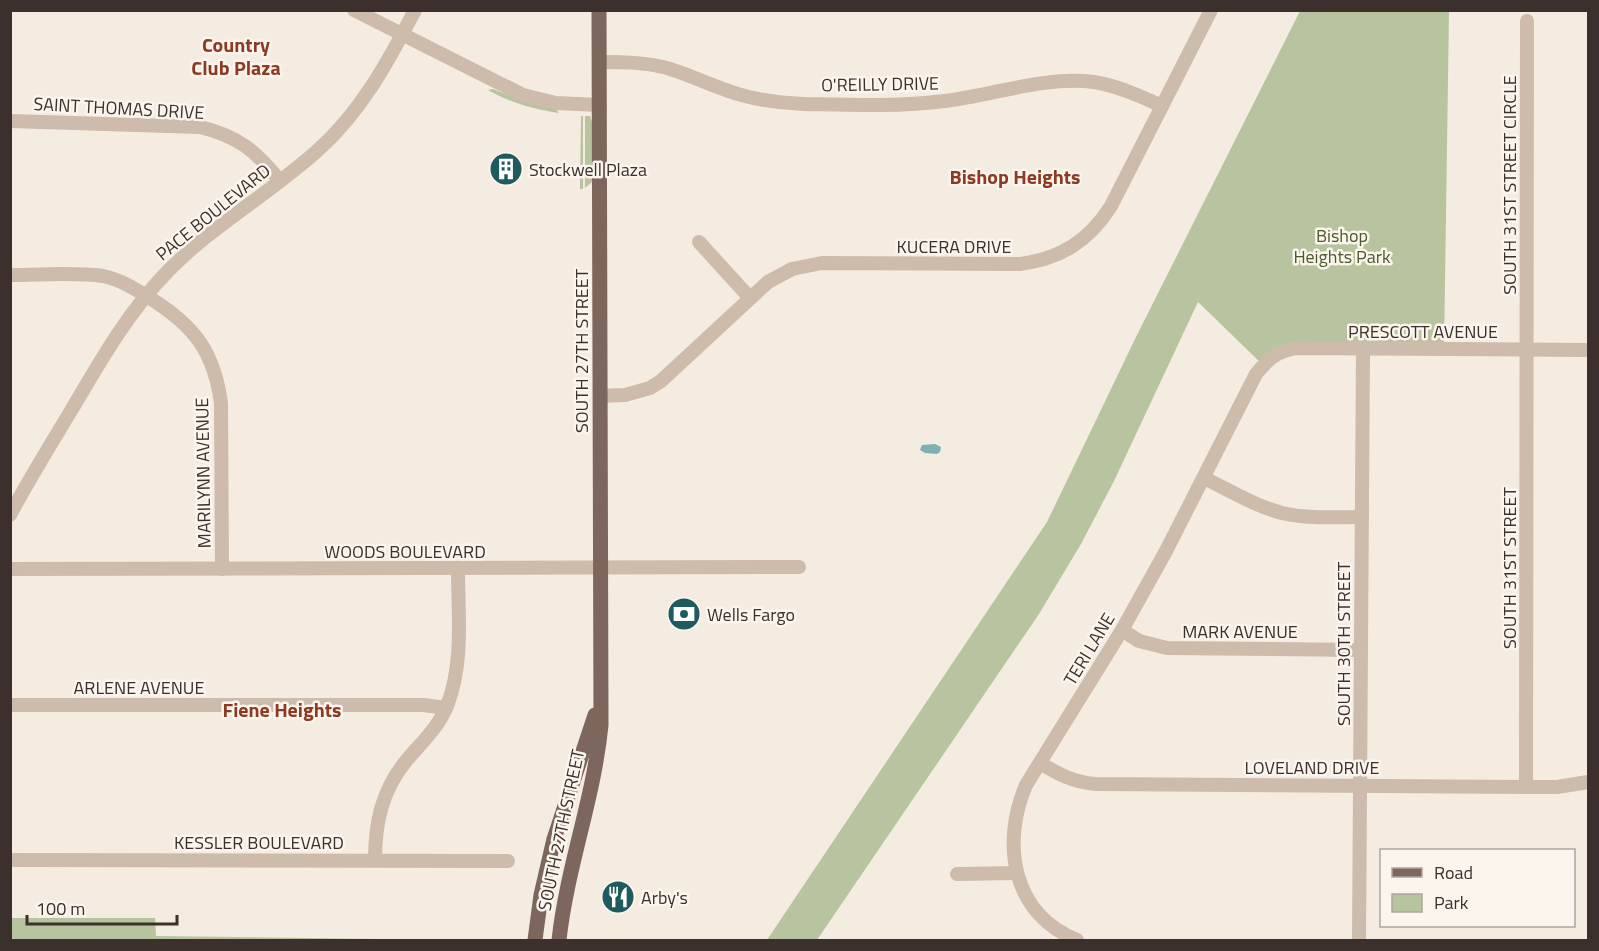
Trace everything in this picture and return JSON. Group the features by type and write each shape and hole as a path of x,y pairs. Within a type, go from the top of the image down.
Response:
{"main road":[{"name":"SOUTH 27TH STREET","path":"559,940 567,881 586,810 599,746 599,10"},
{"name":"SOUTH 27TH STREET","path":"535,940 539,904 554,839 592,727 600,692"},
{"path":"574,778 577,800 586,810"},
{"path":"528,940 539,904"}],"street":[{"path":"354,10 523,95 556,103 600,105"},
{"name":"PACE BOULEVARD","path":"10,515 112,340 145,295 194,247 317,151 354,112 378,80 415,10"},
{"name":"KUCERA DRIVE","path":"600,396 638,393 655,384 778,275 807,265 1020,264 1054,257 1081,242 1103,220 1211,10"},
{"name":"SOUTH 31ST STREET CIRCLE","path":"1527,21 1527,350"},
{"name":"O'REILLY DRIVE","path":"599,62 635,63 663,67 735,93 776,102 922,103 974,97 1047,82 1069,81 1114,86 1162,106"},
{"name":"SAINT THOMAS DRIVE","path":"10,121 200,127 229,136 251,148 280,181"},
{"path":"699,242 750,298"},
{"name":"MARILYNN AVENUE","path":"10,275 102,276 125,283 171,311 194,333 211,359 221,403 222,569"},
{"name":"PRESCOTT AVENUE","path":"1263,365 1271,357 1284,350 1296,348 1588,350"},
{"name":"SOUTH 30TH STREET","path":"1359,940 1363,349"},
{"name":"SOUTH 31ST STREET","path":"1526,787 1527,350"},
{"name":"TERI LANE","path":"1077,940 1060,931 1038,912 1023,889 1013,853 1014,819 1026,785 1122,630 1204,478 1256,374 1263,365"},
{"path":"1204,478 1264,508 1282,513 1300,516 1362,517"},
{"name":"WOODS BOULEVARD","path":"10,569 799,567"},
{"path":"375,860 377,824 387,791 406,761 432,732 446,708 454,686 458,662 458,569"},
{"name":"MARK AVENUE","path":"1122,630 1139,641 1167,648 1361,650"},
{"name":"ARLENE AVENUE","path":"10,705 424,705 446,708"},
{"name":"LOVELAND DRIVE","path":"1040,763 1058,774 1083,783 1557,787 1588,783"},
{"name":"KESSLER BOULEVARD","path":"10,860 508,861"},
{"path":"957,874 1017,873"}],"green space":[{"name":"Bishop Heights Park","path":"1300,11 1449,11 1444,349 1296,348 1263,365 1198,302 1114,481 1081,544 1039,614 817,940 767,940 1047,522 1136,337"},
{"path":"493,89 523,101 556,109 559,113 505,99 488,90"},
{"path":"581,116 583,116 583,189 580,189"},
{"path":"585,116 590,116 592,122 593,181 585,188"},
{"path":"11,918 155,918 156,936 450,940 11,940"}],"water":[{"path":"935,444 941,447 937,454 920,450 922,445"}],"place":[{"name":"Stockwell Plaza","path":"506,169"},
{"name":"Wells Fargo","path":"684,614"},
{"name":"Arby's","path":"618,897"}],"district":[{"name":"Country Club Plaza","path":"236,56"},
{"name":"Bishop Heights","path":"1015,176"},
{"name":"Fiene Heights","path":"282,709"}]}
